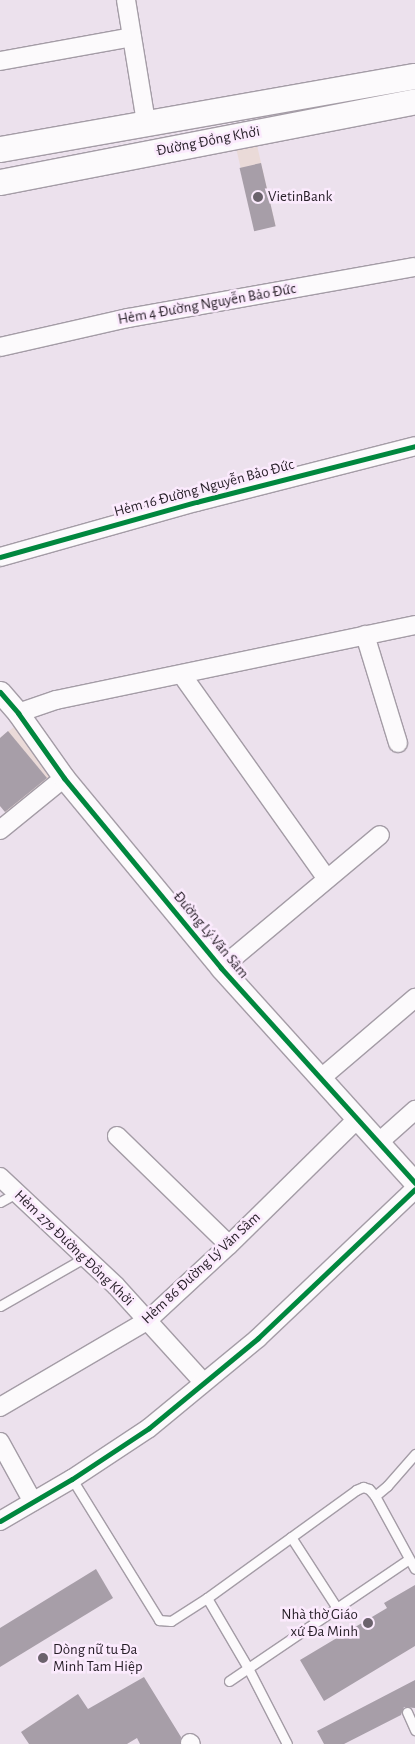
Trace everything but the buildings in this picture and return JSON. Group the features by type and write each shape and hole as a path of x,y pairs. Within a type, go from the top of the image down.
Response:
{"main road":[{"name":"Đường Đồng Khởi","path":"0,150 146,122 415,76"},
{"name":"Đường Đồng Khởi","path":"0,182 415,101"}],"street":[{"path":"126,0 146,122"},
{"path":"0,61 132,37"},
{"name":"Hẻm 4 Đường Nguyễn Bảo Đức","path":"0,347 128,318 415,267"},
{"name":"Hẻm 16 Đường Nguyễn Bảo Đức","path":"0,557 196,502 415,446"},
{"path":"18,713 56,700 182,675 415,624"},
{"path":"365,635 398,743"},
{"path":"182,675 327,879"},
{"name":"Đường Lý Văn Sâm","path":"0,692 18,713 64,778 221,968 415,1183"},
{"path":"0,830 64,778"},
{"path":"221,968 380,835"},
{"path":"320,1079 415,998"},
{"path":"378,1143 415,1110"},
{"name":"Hẻm 86 Đường Lý Văn Sâm","path":"0,1407 148,1320 229,1245 357,1119"},
{"path":"117,1136 229,1245"},
{"name":"Hẻm 279 Đường Đồng Khởi","path":"0,1177 86,1257 148,1320 203,1382"},
{"path":"0,1521 72,1479 149,1428 258,1338 415,1189"},
{"path":"0,1442 33,1502"}],"lane":[{"path":"0,1202 16,1193"},
{"path":"0,1306 86,1257"},
{"path":"375,1496 387,1486 415,1454"},
{"path":"72,1479 159,1620 171,1621 207,1598 356,1490 363,1487 375,1496 415,1569"},
{"path":"290,1537 337,1608"},
{"path":"229,1682 409,1559"},
{"path":"207,1598 248,1668 287,1744"},
{"path":"407,1712 415,1730"}],"shaded area":[{"name":"VietinBank","path":"256,141 276,226 255,230 236,146"},
{"path":"15,726 56,776 9,816 0,806 0,738"}],"cycle path":[{"path":"0,557 196,502 415,446"},
{"path":"0,692 18,713 64,778 221,968 415,1183"},
{"path":"0,1521 72,1479 149,1428 258,1338 415,1189"}],"place":[{"name":"VietinBank","path":"258,197"},
{"name":"Nhà thờ Giáo xứ Đa Minh","path":"368,1623"},
{"name":"Dòng nữ tu Đa Minh Tam Hiệp","path":"43,1658"}]}
